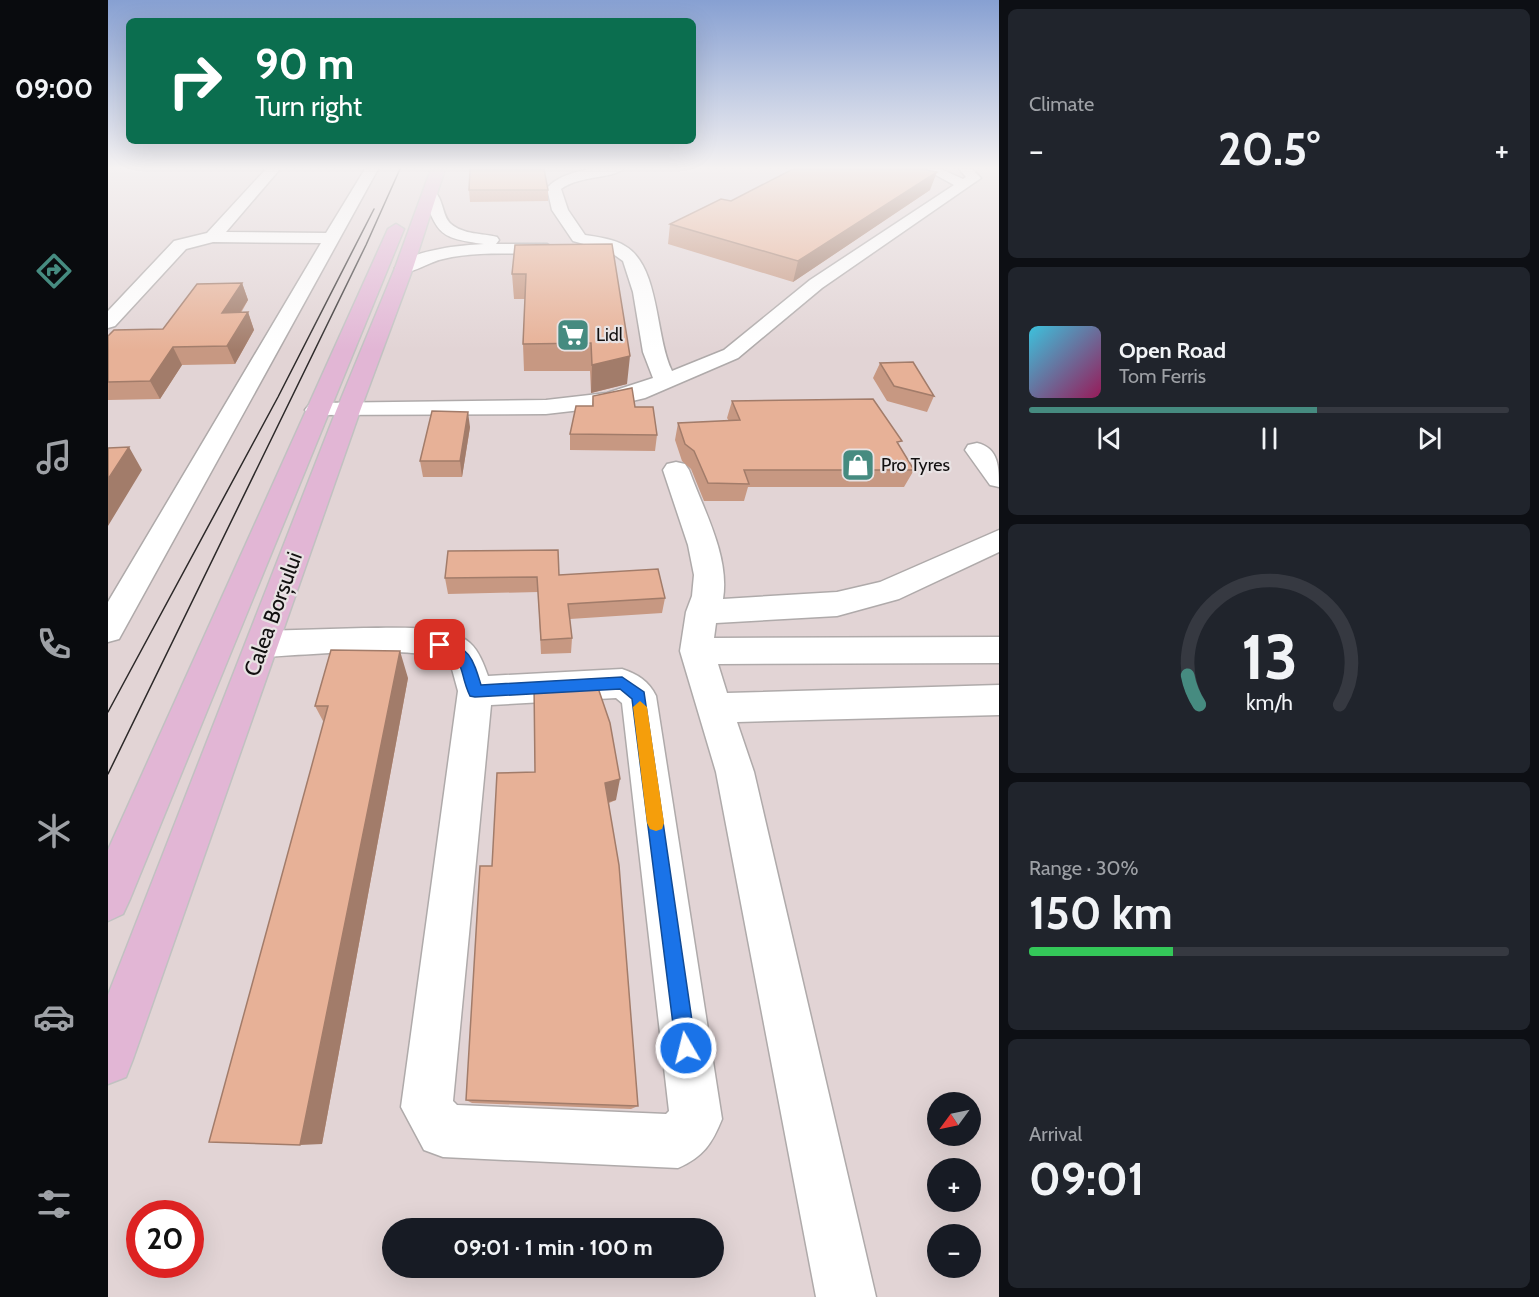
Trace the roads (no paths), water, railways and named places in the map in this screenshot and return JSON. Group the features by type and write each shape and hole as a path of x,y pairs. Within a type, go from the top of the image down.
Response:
{"main road":[{"name":"Calea Borșului","path":"108,899 333,411 406,230"},
{"name":"Calea Borșului","path":"108,1059 262,644 333,411"}],"street":[{"path":"213,237 220,230"},
{"path":"108,630 337,230"},
{"path":"418,230 426,258 550,239"},
{"path":"441,230 473,249"},
{"path":"448,230 476,239 550,239 577,243 631,259 654,355 666,382"},
{"path":"550,239 554,230"},
{"path":"570,230 577,243"},
{"path":"333,411 546,407 607,400 666,382 731,354 816,284 893,230"},
{"path":"108,322 180,245 213,237 332,238"},
{"path":"976,450 999,478"},
{"path":"676,470 706,561 710,586 696,632 697,651 713,708 735,772 846,1297"},
{"path":"702,612 837,604 888,591 999,540"},
{"path":"262,644 435,644 454,648 467,663 475,691 427,1107 443,1131 678,1141 696,1119 639,696 622,683 475,691"},
{"path":"697,651 999,651"},
{"path":"713,708 999,700"}],"tram line":[{"path":"108,712 278,397 364,230"},
{"path":"108,774 373,230"}],"place":[{"name":"Lidl","path":"573,335"},
{"name":"Pro Tyres","path":"858,465"}]}
